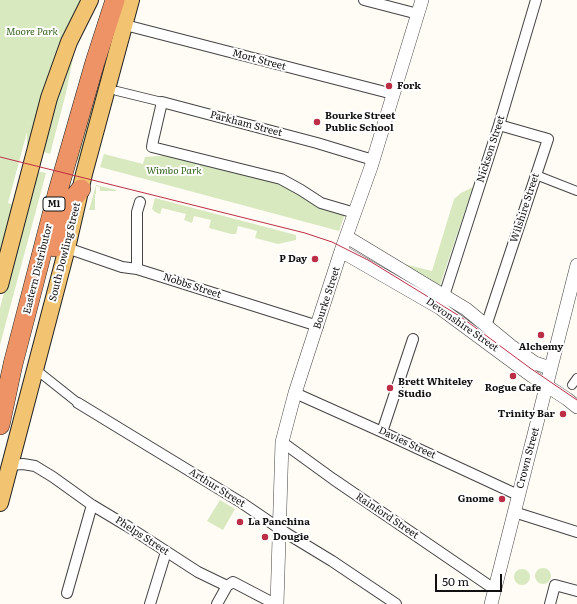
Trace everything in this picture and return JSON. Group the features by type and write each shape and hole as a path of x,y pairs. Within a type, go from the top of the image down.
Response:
{"highway":[{"name":"Eastern Distributor","path":"0,366 81,66 104,0"},
{"name":"Eastern Distributor","path":"2,418 13,364 58,191 95,62 116,0"},
{"name":"M1","path":"2,418 23,364 56,244 71,201 81,189"}],"main road":[{"path":"0,285 49,98 70,42 90,0"},
{"name":"South Dowling Street","path":"0,503 67,248 105,95 131,0"}],"street":[{"path":"364,0 418,14"},
{"name":"Bourke Street","path":"276,604 282,442 295,393 373,160 422,0"},
{"name":"Nickson Street","path":"444,296 499,125 536,0"},
{"name":"Mort Street","path":"125,25 394,94"},
{"name":"Parkham Street","path":"117,91 317,143 373,160"},
{"path":"162,102 152,147 281,180 301,190 321,203 355,213"},
{"name":"Wilshire Street","path":"486,326 548,139 499,125"},
{"path":"536,175 577,191"},
{"path":"137,269 137,212 140,202"},
{"name":"Devonshire Street","path":"346,237 466,310 535,363 550,368"},
{"name":"Nobbs Street","path":"67,248 122,267 137,269 318,326"},
{"name":"Devonshire Street","path":"341,252 440,308 577,407"},
{"name":"Crown Street","path":"491,604 577,265"},
{"path":"382,432 413,339"},
{"name":"Arthur Street","path":"39,372 78,403 242,503 396,604"},
{"path":"572,385 577,378"},
{"name":"Davies Street","path":"295,393 518,495"},
{"name":"Rainford Street","path":"282,442 333,479 494,589"},
{"name":"Phelps Street","path":"10,465 23,464 34,466 53,477 92,505 198,572 227,586 233,582 276,604"},
{"path":"67,593 92,505"},
{"path":"514,512 577,532"},
{"path":"150,604 166,552"},
{"path":"550,604 555,585 577,591"},
{"path":"217,604 227,586"}],"green space":[{"name":"Moore Park","path":"0,0 84,0 61,45 47,80 30,145 27,145 27,132 8,203 15,205 0,260"},
{"path":"125,0 79,161 73,160 104,50"},
{"path":"76,44 66,93 50,154 44,152 50,117"},
{"name":"Wimbo Park","path":"104,154 143,164 145,157 174,155 283,185 313,204 345,214 339,231 100,167"},
{"path":"36,171 46,173 0,345 0,308"},
{"path":"96,185 116,191 100,191 100,187 96,186 95,210 89,210"},
{"path":"473,187 440,286 404,264 432,271 454,199 461,193"},
{"path":"155,198 296,235 296,240 278,244 255,238 257,231 238,226 236,234 231,234 209,228 211,220 194,216 192,223 184,220 186,214 162,208 160,214 152,209"},
{"path":"220,500 235,509 223,530 207,521"},
{"path":"543,568 549,570 551,576 549,582 543,584 537,582 535,576 537,570"},
{"path":"522,569 528,571 530,577 528,583 522,585 516,583 514,577 516,571"}],"tram line":[{"path":"0,157 305,233 332,242 368,260 461,317 530,368 577,400"}],"place":[{"name":"Fork","path":"389,86"},
{"name":"Bourke Street Public School","path":"317,122"},
{"name":"P Day","path":"315,259"},
{"name":"Alchemy","path":"541,335"},
{"name":"Rogue Cafe","path":"513,376"},
{"name":"Brett Whiteley Studio","path":"390,388"},
{"name":"Trinity Bar","path":"563,414"},
{"name":"Gnome","path":"502,499"},
{"name":"La Panchina","path":"240,522"},
{"name":"Dougie","path":"265,537"}]}
